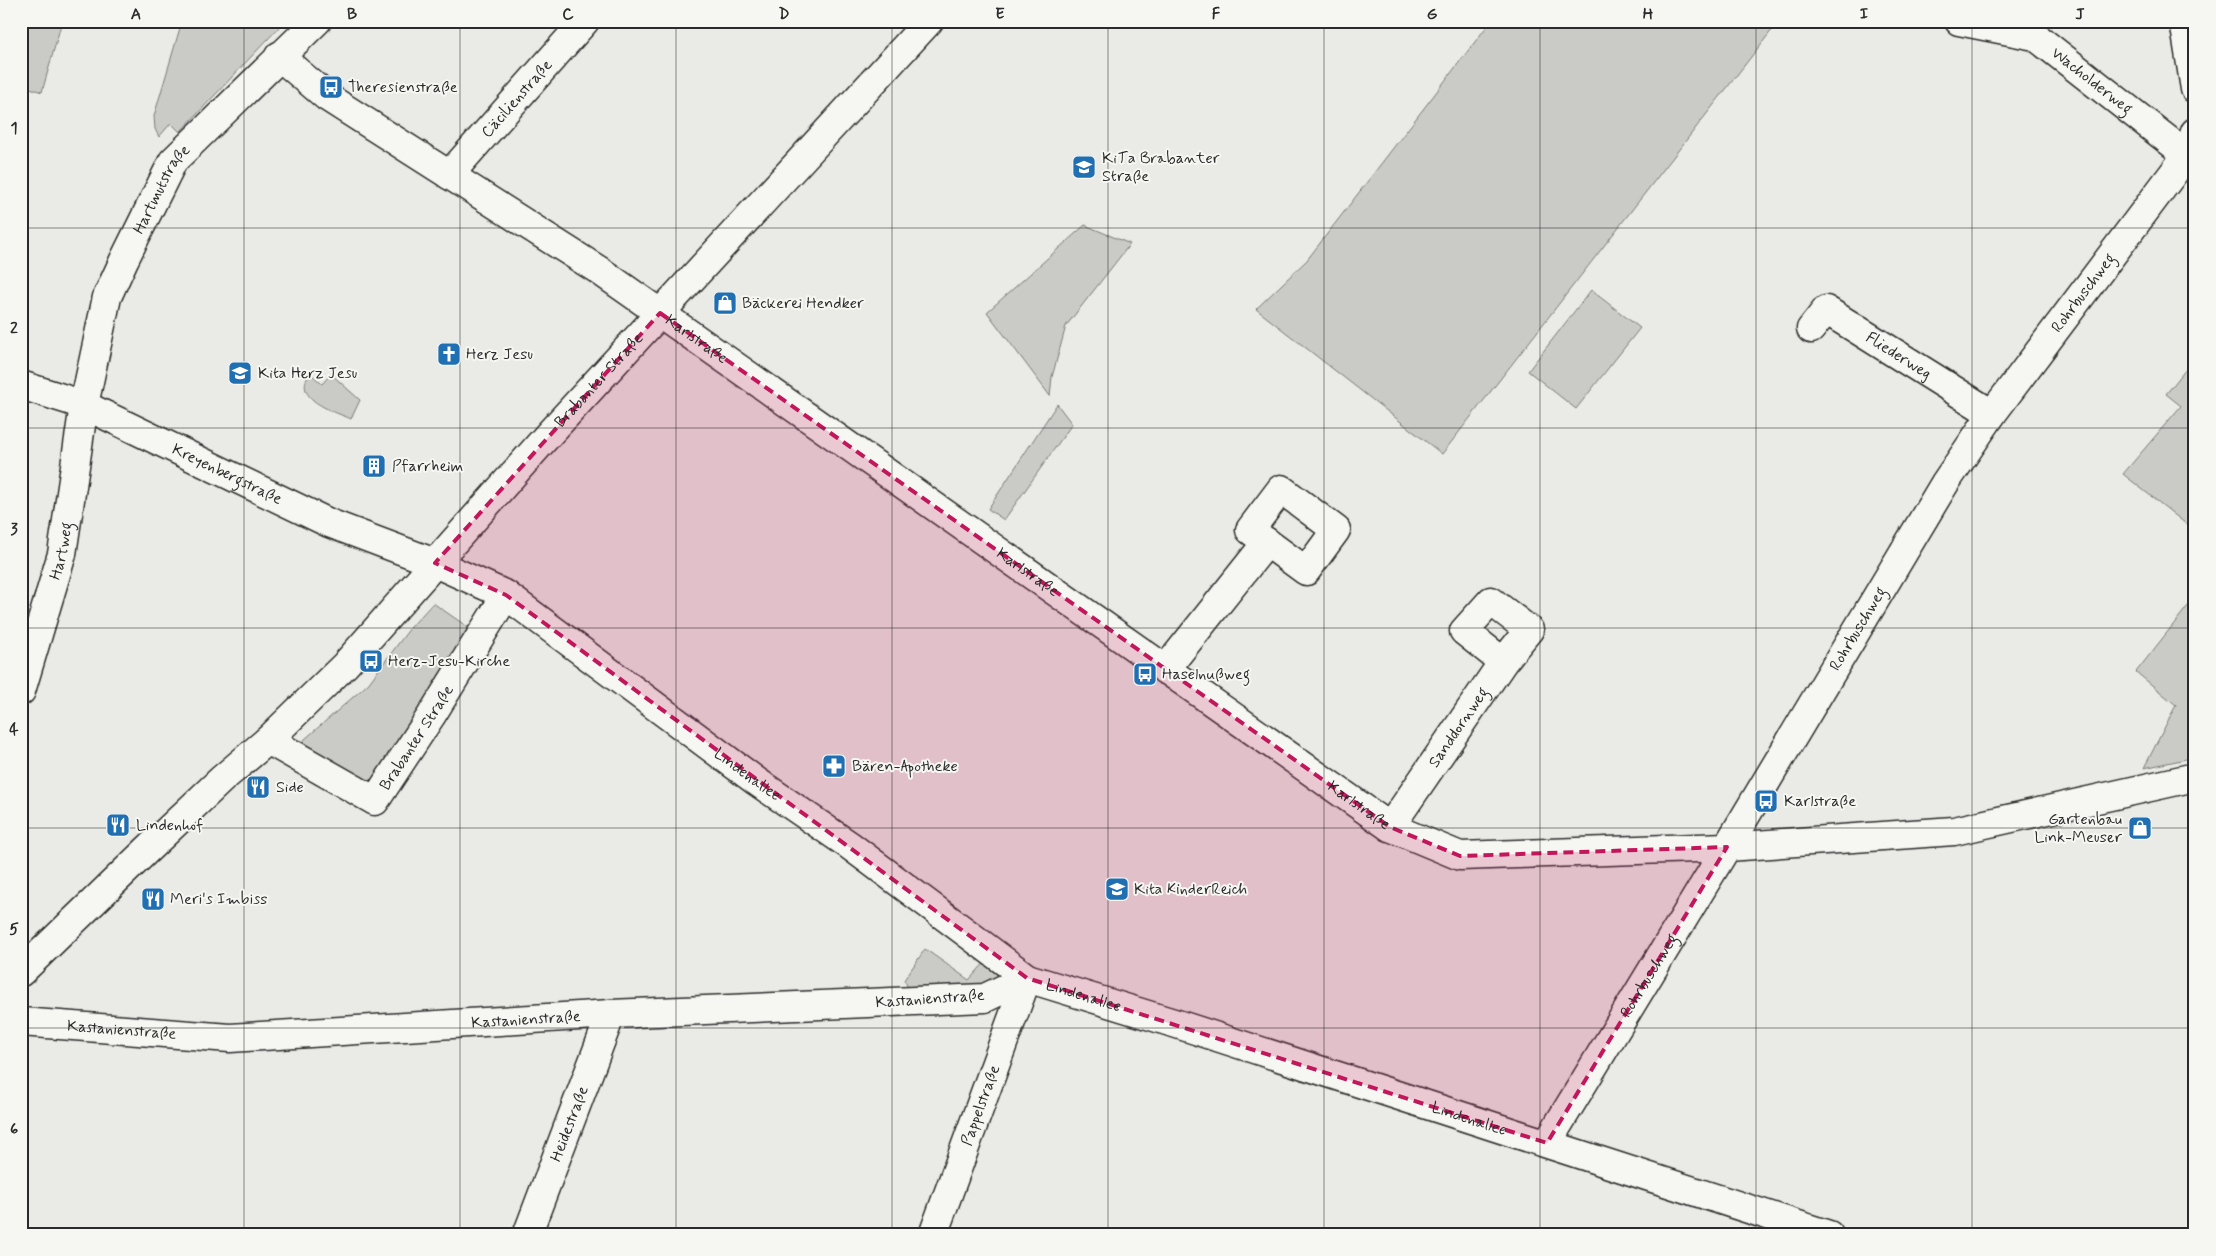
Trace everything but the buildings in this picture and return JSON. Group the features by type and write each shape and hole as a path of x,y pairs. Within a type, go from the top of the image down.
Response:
{"street":[{"name":"Hartmutstraße","path":"84,405 107,297 173,161 317,21"},
{"name":"Cäcilienstraße","path":"449,175 585,21"},
{"name":"Brabanter Straße","path":"21,972 222,779 268,740 345,666 660,313 928,21"},
{"name":"Wacholderweg","path":"1959,21 2035,36 2191,144"},
{"path":"2184,21 2195,89"},
{"path":"279,56 327,98 570,250 660,313"},
{"name":"Rohrbuschweg","path":"1546,1144 1728,847 1940,492 1992,414 2191,144"},
{"name":"Fliederweg","path":"1811,329 1826,310 1992,414"},
{"name":"Karlstraße","path":"660,313 1390,827 1460,856 1728,847 1954,831 2195,777"},
{"name":"Kreyenbergstraße","path":"21,385 84,405 329,523 435,563"},
{"name":"Hartweg","path":"21,691 62,554 84,405"},
{"path":"1166,670 1267,542"},
{"name":"Lindenallee","path":"435,563 506,595 756,781 849,845 1027,978 1177,1024 1829,1235"},
{"name":"Brabanter Straße","path":"268,740 375,800 431,716 506,595"},
{"name":"Sanddornweg","path":"1390,827 1503,662 1529,630 1490,601 1464,631 1503,662"},
{"name":"Kastanienstraße","path":"21,1022 230,1038 611,1014 985,998 1027,978"},
{"name":"Pappelstraße","path":"934,1235 1027,978"},
{"name":"Heidestraße","path":"527,1235 611,1014"}],"highlighted area":[{"path":"660,313 1390,827 1460,856 1727,847 1547,1143 1027,978 506,595 435,563"}],"shaded area":[{"path":"21,21 62,21 42,92 21,85"},
{"path":"182,21 285,21 180,132 171,123 159,137 155,129 154,116"},
{"path":"1491,21 1779,21 1442,454 1256,309 1307,260"},
{"path":"1085,225 1130,244 1066,326 1052,377 1050,396 987,312"},
{"path":"1591,290 1640,328 1576,409 1528,371"},
{"path":"2195,358 2195,493 2189,500 2195,504 2195,531 2123,474 2181,406 2166,394"},
{"path":"310,373 322,384 331,374 360,400 351,419 325,408 310,397 306,390 306,382"},
{"path":"1057,404 1072,424 1004,520 988,509"},
{"path":"2195,597 2195,757 2144,768 2176,705 2136,672"},
{"path":"433,603 475,632 371,787 297,746 368,684 410,628"},
{"path":"925,949 969,980 987,960 1004,977 982,989 912,994 904,980"}],"place":[{"name":"Theresienstraße","path":"331,87"},
{"name":"KiTa Brabanter Straße","path":"1084,167"},
{"name":"Bäckerei Hendker","path":"725,303"},
{"name":"Herz Jesu","path":"449,354"},
{"name":"Kita Herz Jesu","path":"240,373"},
{"name":"Pfarrheim","path":"374,466"},
{"name":"Herz-Jesu-Kirche","path":"371,661"},
{"name":"Haselnußweg","path":"1145,674"},
{"name":"Bären-Apotheke","path":"834,766"},
{"name":"Side","path":"258,787"},
{"name":"Karlstraße","path":"1766,801"},
{"name":"Lindenhof","path":"118,825"},
{"name":"Gartenbau Link-Meuser","path":"2140,828"},
{"name":"Kita KinderReich","path":"1117,889"},
{"name":"Meri's Imbiss","path":"153,899"}]}
